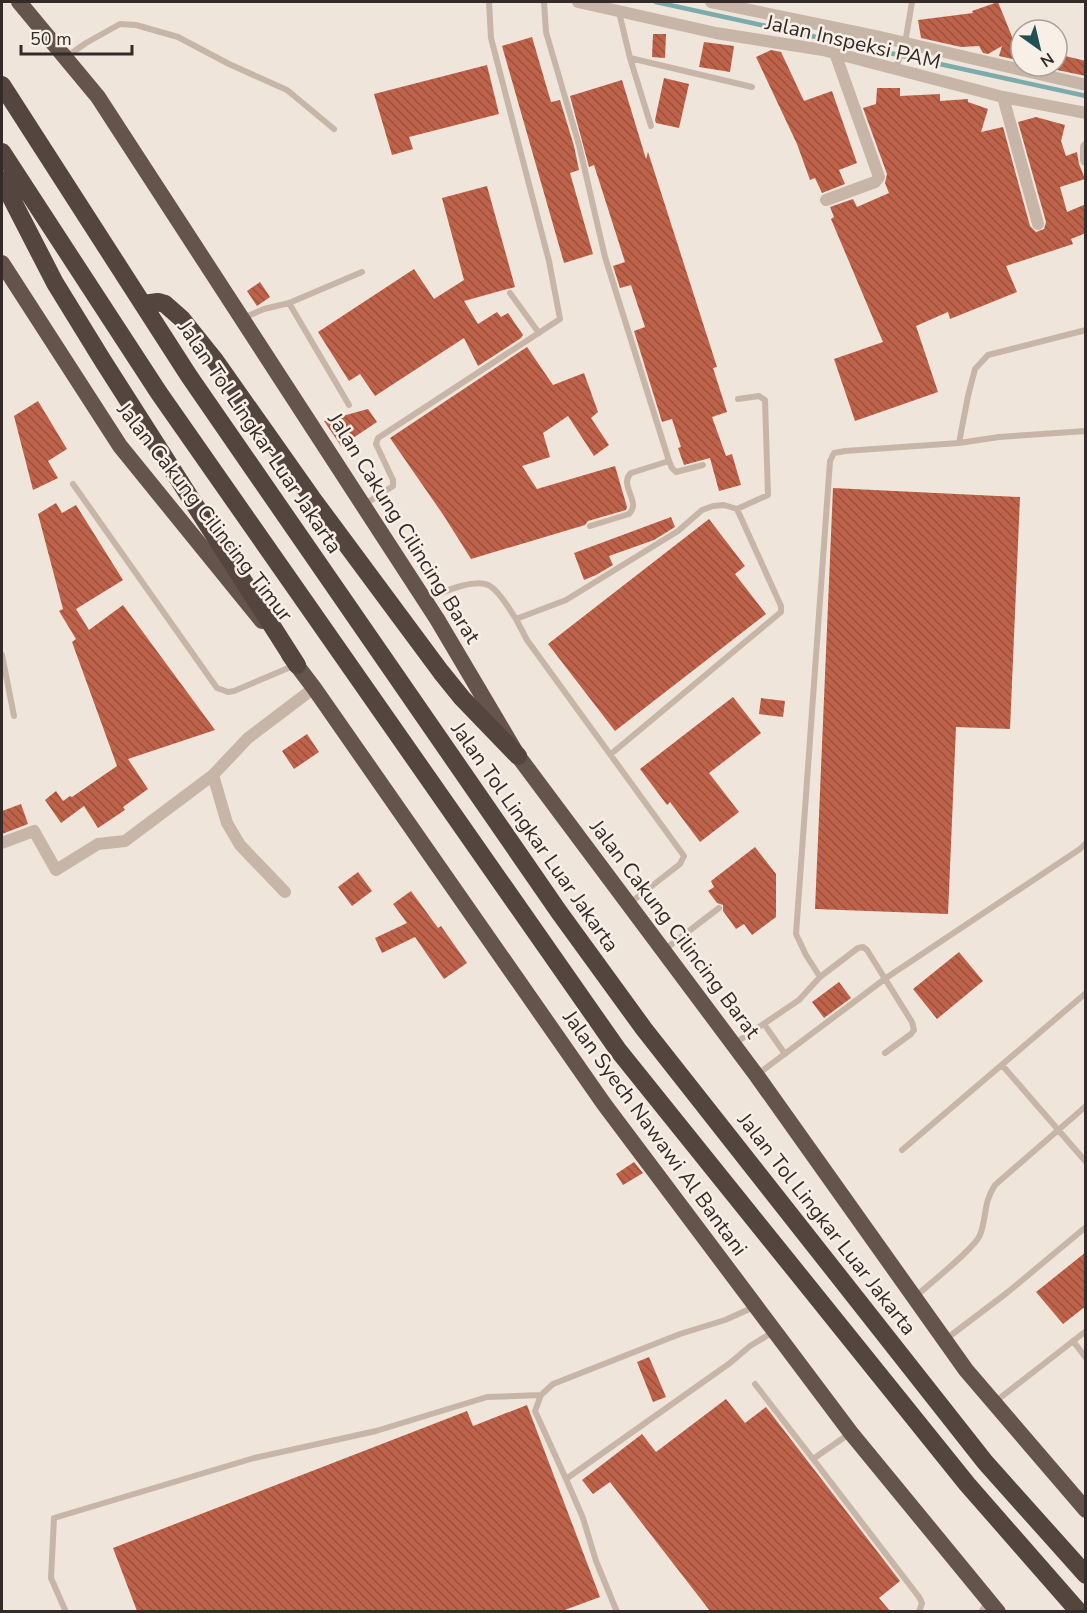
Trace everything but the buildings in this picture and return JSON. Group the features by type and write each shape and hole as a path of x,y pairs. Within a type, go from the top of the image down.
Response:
{"highway":[{"name":"Jalan Cakung Cilincing Barat","path":"19,2 98,97 365,505 518,756 757,1076"},
{"name":"Jalan Tol Lingkar Luar Jakarta","path":"2,85 189,376 572,930 644,1029 985,1462 1086,1575"},
{"path":"2,152 159,393 618,1050 967,1484 1079,1611"},
{"path":"2,180 55,283 297,665"},
{"name":"Jalan Cakung Cilincing Timur","path":"3,270 120,446 297,665"},
{"path":"143,304 158,302 165,304 182,319 214,359 319,507 441,672 462,698 518,756"},
{"name":"Jalan Syech Nawawi Al Bantani","path":"297,665 604,1104 851,1433 989,1608"},
{"path":"757,1076 966,1370 1086,1510"}],"street":[{"name":"Jalan Inspeksi PAM","path":"578,2 716,33 835,54 1003,97 1086,113"},
{"path":"711,2 1086,85"},
{"path":"826,200 875,182 879,177 835,54"},
{"path":"1003,97 1038,224"},
{"path":"1086,147 1086,160"},
{"path":"2,843 34,831 56,870 98,844 125,841 213,775 248,738 314,688"},
{"path":"213,775 227,823 240,845 285,892"}],"lane":[{"path":"365,505 393,486 393,480 376,444 378,438 559,321 560,316 549,261 491,38 489,2"},
{"path":"544,2 546,32 579,145 606,257 669,461 676,472 703,465"},
{"path":"896,68 904,45 912,2"},
{"path":"619,11 630,58 651,126"},
{"path":"65,57 120,24 136,25 178,37 229,64 287,90 334,129"},
{"path":"630,58 752,87"},
{"path":"242,318 264,309 289,303 362,272"},
{"path":"510,293 539,333"},
{"path":"289,303 349,405"},
{"path":"959,443 975,369 988,355 1086,330"},
{"path":"516,620 566,600 678,531 702,510 724,505 737,509 766,496 769,493 765,400 759,396 738,399"},
{"path":"820,977 796,934 830,461 834,453 845,451 1086,431"},
{"path":"590,526 629,514 633,510 633,505 626,482 628,477 632,473 669,461"},
{"path":"73,484 217,688 228,692 234,691 297,665"},
{"path":"611,754 781,612 781,606 737,509"},
{"path":"425,600 452,588 481,583 489,585 497,592 527,640 684,856 680,864 629,904"},
{"path":"2,655 14,716"},
{"path":"757,1076 886,978 1086,843"},
{"path":"664,951 719,908"},
{"path":"734,1045 799,1000 820,977 862,947 867,950 886,978 912,1022 914,1030 885,1053"},
{"path":"902,1150 1086,993"},
{"path":"764,1024 785,1054"},
{"path":"1002,1065 1086,1162"},
{"path":"914,1297 976,1242 982,1229 988,1196 995,1185 1086,1106"},
{"path":"945,1340 1008,1292 1086,1227"},
{"path":"617,1611 596,1562 583,1518 535,1411 541,1395 554,1384 680,1334 725,1320 754,1306"},
{"path":"994,1403 1086,1331"},
{"path":"566,1479 730,1363 750,1346 774,1332"},
{"path":"1073,1341 1086,1358"},
{"path":"755,1384 919,1597 922,1603 919,1611"},
{"path":"66,1611 51,1578 54,1518 254,1458 375,1431 487,1396 541,1395"},
{"path":"813,1458 851,1433"}],"waterway":[{"path":"656,2 1086,96"}]}
